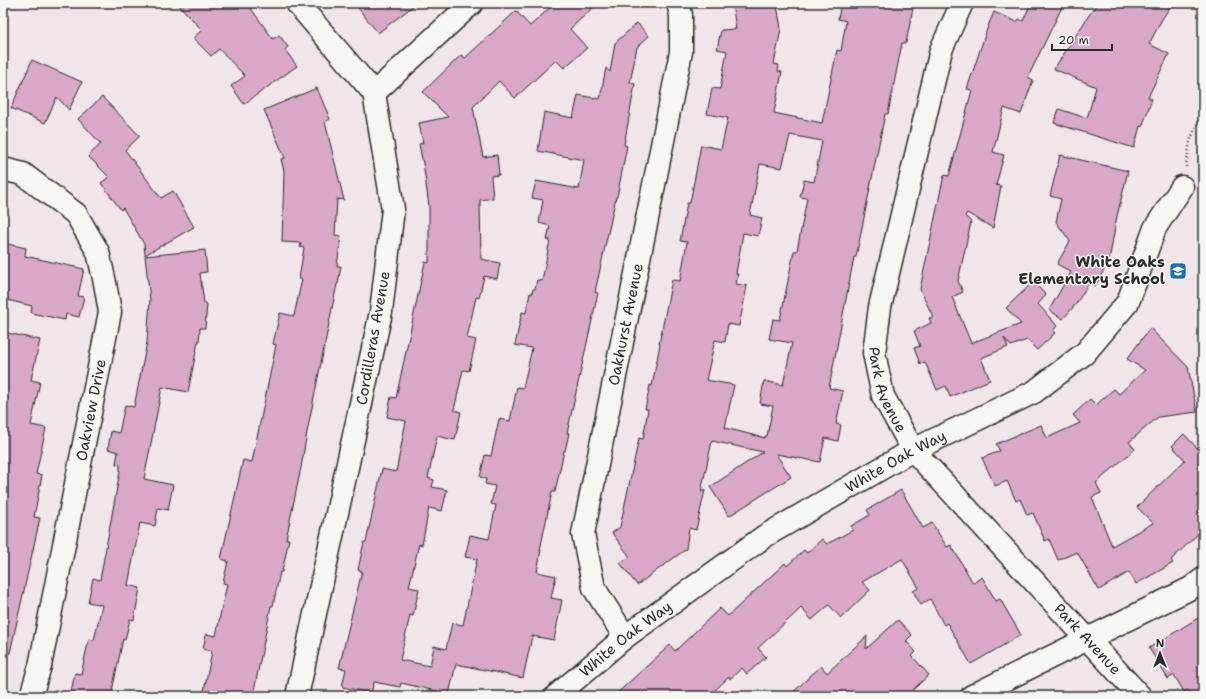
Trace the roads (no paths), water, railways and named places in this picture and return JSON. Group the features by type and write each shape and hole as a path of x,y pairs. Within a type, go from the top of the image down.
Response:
{"street":[{"path":"297,3 374,93 472,3"},
{"name":"Oakhurst Avenue","path":"625,637 594,588 583,534 681,52 681,15 678,3"},
{"name":"Park Avenue","path":"962,3 941,50 880,307 874,353 883,396 913,450 1140,696"},
{"name":"Cordilleras Avenue","path":"297,696 381,312 393,209 374,93"},
{"name":"Oakview Drive","path":"3,169 23,174 76,214 98,252 110,312 40,666 31,696"},
{"name":"White Oak Way","path":"556,696 625,637 765,536 913,450 1034,392 1085,353 1128,302 1155,228 1182,187"},
{"path":"972,696 1191,588 1203,579"}],"place":[{"name":"White Oaks Elementary School","path":"1178,271"}]}
